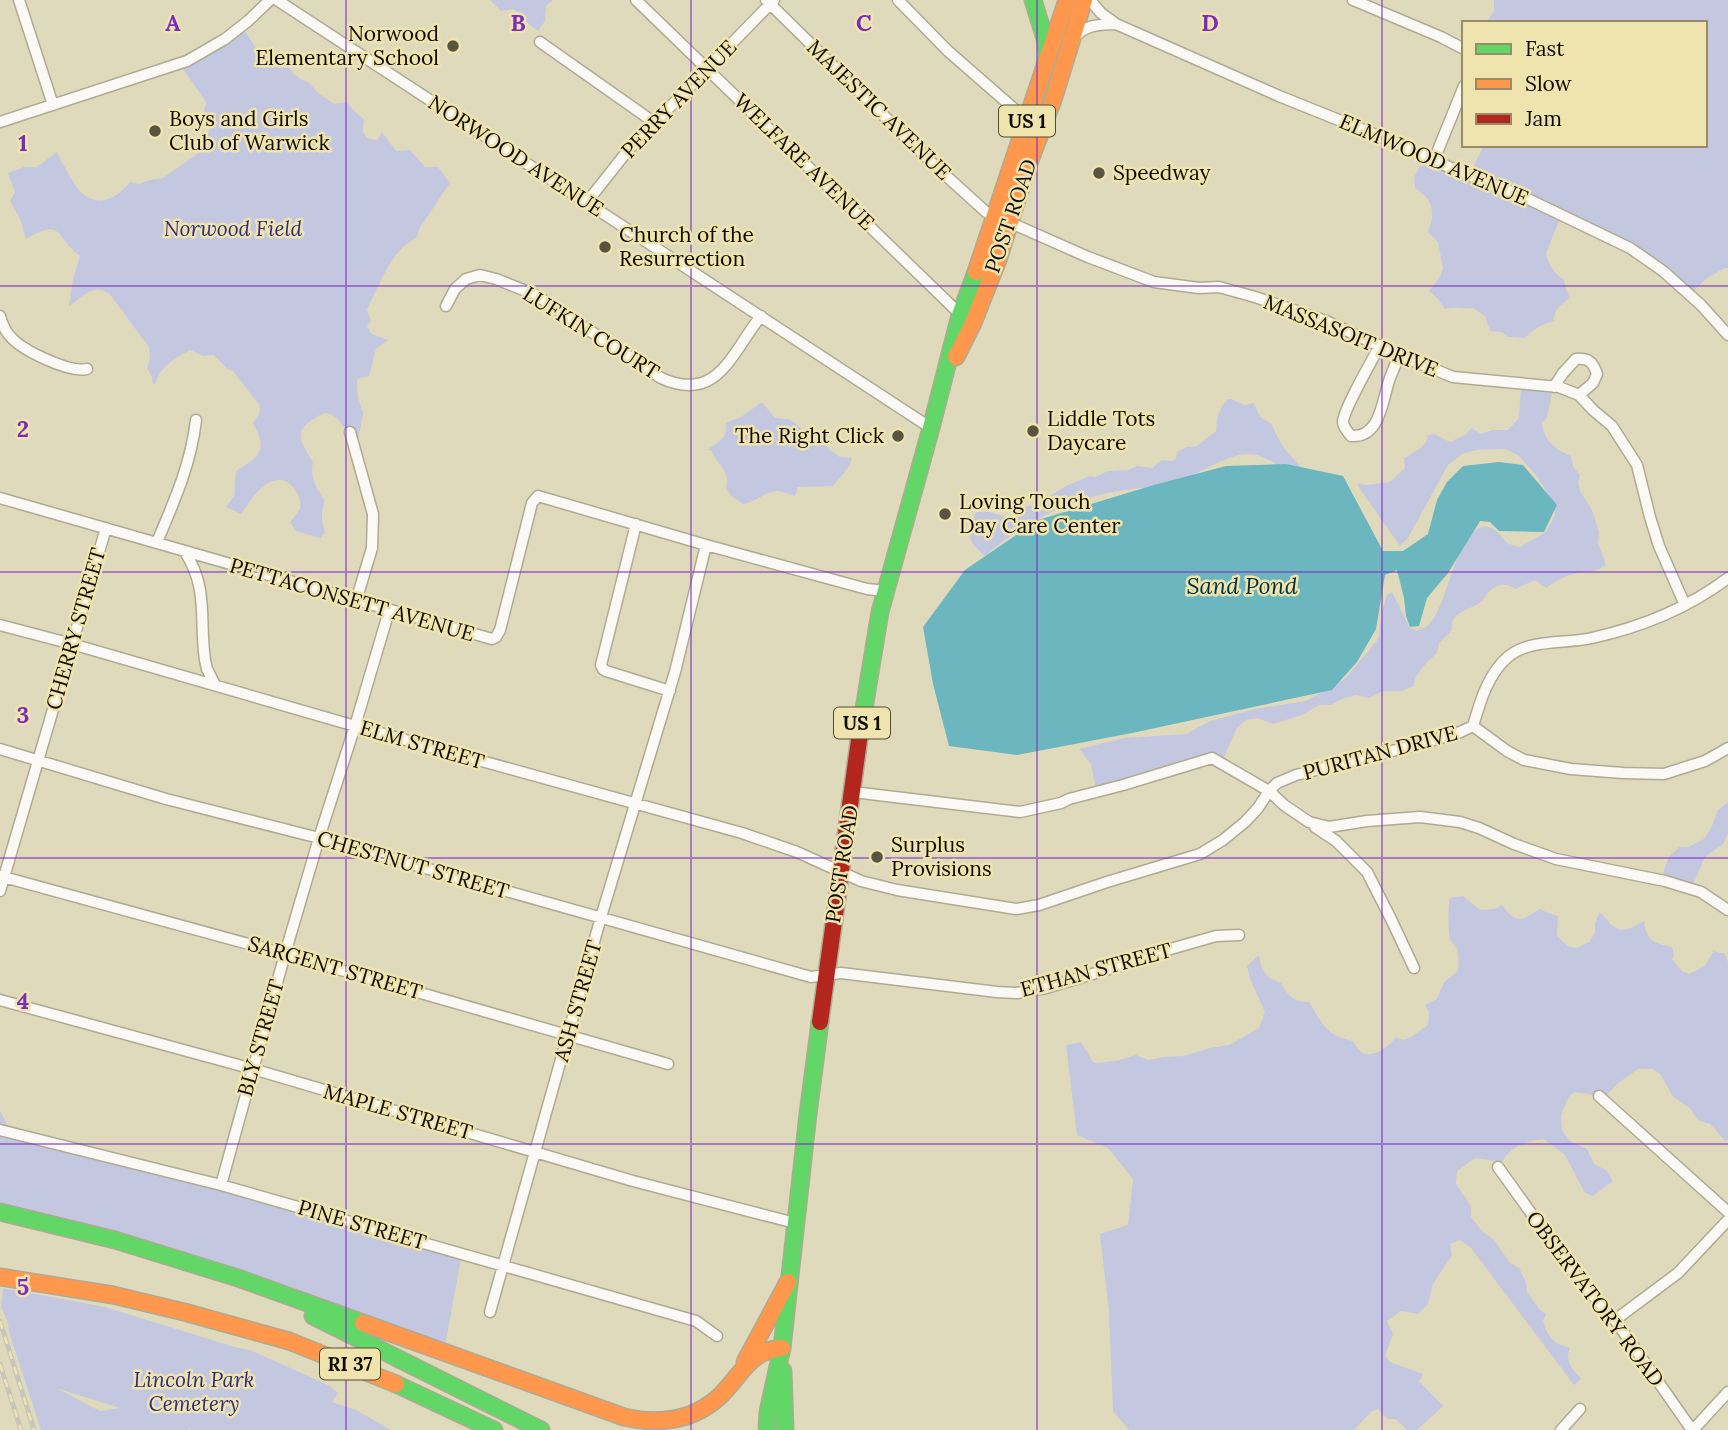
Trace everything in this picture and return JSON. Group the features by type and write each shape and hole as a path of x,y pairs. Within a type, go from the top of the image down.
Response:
{"main road":[{"path":"1032,0 1046,43 1048,60"},
{"name":"POST ROAD","path":"1002,219 1027,168 1053,100 1070,42 1074,2"},
{"name":"POST ROAD","path":"767,1430 768,1412 782,1348 795,1223 840,873 880,611 940,388 1002,219 1027,120 1048,60 1074,2"},
{"path":"0,1212 93,1235 238,1278 633,1420 660,1423 688,1417 712,1403 759,1354 782,1348"},
{"path":"198,1266 344,1330 541,1430"},
{"name":"RI 37","path":"7,1278 113,1295 289,1340 405,1387 494,1430"},
{"path":"737,1378 788,1282"},
{"name":"POST ROAD","path":"782,1348 785,1430"}],"street":[{"path":"19,0 53,105"},
{"path":"0,122 187,61 225,39 270,0"},
{"name":"NORWOOD AVENUE","path":"277,0 931,428"},
{"name":"WELFARE AVENUE","path":"636,0 966,319"},
{"path":"898,0 948,51 1027,120"},
{"path":"1353,0 1462,48"},
{"name":"PERRY AVENUE","path":"587,202 629,149 770,1"},
{"name":"MAJESTIC AVENUE","path":"770,1 932,163 986,212 1002,219"},
{"name":"ELMWOOD AVENUE","path":"1074,2 1101,13 1116,24 1279,96 1528,199 1630,248 1663,271 1701,304 1728,335"},
{"path":"1070,42 1082,29 1116,24"},
{"path":"540,42 655,123"},
{"path":"1434,160 1462,91"},
{"name":"MASSASOIT DRIVE","path":"1002,219 1087,257 1154,282 1199,288 1219,287 1326,321 1452,377 1554,387 1579,395 1612,426 1637,466 1660,546 1685,605"},
{"name":"LUFKIN COURT","path":"446,306 455,289 467,279 480,275 496,279 536,295 661,378 671,383 686,385 704,383 720,372 761,316"},
{"path":"0,316 10,337 31,352 75,370 86,369"},
{"path":"1380,345 1347,408 1343,421 1351,436 1360,437 1369,432 1376,423 1399,355"},
{"path":"1554,387 1576,359 1586,358 1593,363 1597,374 1593,383 1579,395"},
{"path":"157,542 181,486 194,440 196,420"},
{"path":"350,432 373,514 372,548 356,601"},
{"name":"PETTACONSETT AVENUE","path":"0,498 492,639 499,634 532,503 538,496 867,589 886,591"},
{"path":"636,524 601,665 606,671 670,691"},
{"name":"CHERRY STREET","path":"0,891 2,876 106,528"},
{"name":"ASH STREET","path":"490,1312 601,917 670,691 706,545"},
{"path":"184,552 197,574 205,660 215,685"},
{"name":"PURITAN DRIVE","path":"1269,792 1278,783 1296,775 1458,733 1473,726 1478,707 1496,668 1511,654 1532,646 1589,639 1633,628 1704,596 1728,578"},
{"name":"BLY STREET","path":"220,1185 285,954 388,611"},
{"name":"ELM STREET","path":"0,625 742,833 797,852 861,881 897,890 995,906 1016,908 1039,905 1107,881 1200,854 1245,822 1269,792"},
{"path":"1473,726 1524,760 1571,769 1664,774 1705,761 1728,748"},
{"name":"CHESTNUT STREET","path":"0,749 166,799 319,838 807,977 826,975"},
{"path":"853,792 1020,812 1060,803 1212,758 1246,776 1336,841 1367,872 1413,968"},
{"path":"1309,822 1329,827 1420,817 1460,822 1556,859 1665,881 1702,892 1728,910"},
{"name":"SARGENT STREET","path":"2,876 668,1064"},
{"name":"ETHAN STREET","path":"826,975 841,973 997,992 1027,992 1216,936 1239,935"},
{"name":"MAPLE STREET","path":"0,1000 253,1069 677,1194 795,1223"},
{"path":"1599,1096 1728,1212"},
{"name":"PINE STREET","path":"0,1130 220,1185 502,1265 696,1321 717,1336"},
{"name":"OBSERVATORY ROAD","path":"1498,1167 1579,1279 1615,1320 1692,1430"},
{"path":"1615,1320 1690,1263 1728,1220"},
{"path":"1692,1430 1728,1392"},
{"path":"1561,1430 1580,1409"}],"green space":[{"path":"490,0 553,0 546,6 545,21 538,31 514,9 501,11"},
{"path":"1494,0 1728,0 1728,268 1707,278 1691,293 1628,245 1561,216 1546,253 1552,269 1564,280 1570,298 1556,310 1554,321 1538,327 1525,338 1508,337 1502,332 1490,331 1485,316 1473,308 1445,309 1429,291 1440,277 1443,268 1438,242 1428,232 1432,218 1431,207 1426,197 1415,188 1414,178 1424,157 1470,174 1483,147 1707,147 1707,21 1487,21 1494,11"},
{"name":"Norwood Field","path":"241,26 256,48 286,64 318,93 334,104 347,102 364,119 363,131 367,138 377,140 382,132 396,151 410,150 425,167 438,167 450,183 419,229 417,237 403,247 392,260 367,309 371,321 367,326 372,334 388,340 376,349 369,376 357,379 358,398 363,413 358,441 353,441 338,420 328,413 309,422 301,432 302,442 313,462 314,482 325,501 322,517 325,533 320,538 296,531 290,522 300,508 300,499 295,489 283,480 272,482 261,489 241,514 226,507 234,496 236,471 256,457 261,447 253,423 259,415 260,406 233,371 227,369 214,355 203,356 190,350 165,367 153,385 147,368 150,359 149,347 109,293 93,290 69,306 80,256 53,230 26,239 20,219 10,201 15,192 8,173 24,167 37,167 57,152 80,191 90,198 103,200 115,196 130,182 139,184 163,178 204,149 210,127 204,108 206,102 179,63"},
{"path":"1521,387 1552,393 1547,417 1542,423 1543,429 1551,444 1571,456 1573,467 1580,475 1580,491 1592,510 1599,532 1598,543 1606,565 1565,577 1546,588 1535,580 1515,589 1499,585 1492,589 1478,604 1454,618 1452,630 1439,643 1437,653 1416,676 1413,686 1402,691 1383,691 1369,698 1356,695 1331,705 1319,705 1302,715 1273,724 1257,718 1246,720 1237,728 1222,761 1212,758 1096,789 1091,764 1079,749 1124,738 1186,734 1210,721 1255,709 1306,701 1345,679 1379,638 1381,614 1387,595 1392,592 1410,628 1417,631 1427,626 1435,617 1460,552 1477,529 1491,528 1509,544 1520,547 1546,532 1555,515 1555,505 1536,475 1518,455 1505,449 1476,450 1462,454 1448,465 1408,538 1400,546 1358,486 1359,483 1366,485 1390,482 1405,468 1404,458 1423,446 1428,435 1434,434 1450,442 1465,435 1471,428 1481,434 1492,430 1508,430 1519,418"},
{"path":"1228,399 1245,405 1254,403 1260,417 1272,424 1282,445 1306,475 1291,472 1254,454 1246,454 1167,485 1100,495 1065,506 1015,533 985,556 971,541 970,532 976,512 990,512 1009,518 1023,507 1035,505 1066,486 1090,476 1137,466 1152,468 1162,460 1173,461 1177,452 1197,446 1216,431 1222,406"},
{"path":"762,402 775,418 795,423 811,438 824,441 830,450 840,457 852,458 847,470 833,486 798,487 795,496 782,491 772,492 743,504 730,495 726,488 725,472 711,450 707,450 724,436 726,423 741,417"},
{"path":"1728,802 1728,833 1724,843 1705,857 1692,887 1662,878 1668,858 1679,847 1688,847 1704,839 1718,810"},
{"path":"1463,896 1480,910 1495,909 1502,905 1519,919 1540,909 1558,916 1557,936 1568,946 1577,948 1589,942 1595,933 1599,913 1620,930 1644,921 1649,937 1656,943 1672,947 1672,959 1682,971 1689,974 1705,966 1714,951 1724,953 1728,962 1726,1142 1710,1124 1698,1120 1690,1108 1673,1097 1661,1075 1653,1069 1638,1069 1617,1084 1605,1097 1575,1092 1569,1096 1561,1115 1562,1130 1570,1141 1587,1149 1594,1164 1606,1170 1613,1181 1593,1196 1585,1193 1565,1155 1544,1139 1520,1145 1509,1152 1502,1162 1475,1158 1457,1171 1456,1184 1471,1206 1471,1217 1482,1231 1494,1240 1510,1263 1519,1268 1526,1282 1527,1292 1546,1314 1543,1321 1547,1332 1556,1342 1570,1348 1569,1361 1581,1379 1574,1385 1471,1248 1460,1240 1450,1244 1452,1255 1433,1284 1428,1304 1418,1314 1401,1311 1387,1321 1393,1334 1385,1356 1390,1362 1423,1374 1419,1381 1443,1406 1417,1430 1407,1430 1396,1419 1388,1419 1378,1409 1371,1412 1354,1430 1129,1430 1113,1411 1109,1312 1100,1234 1128,1225 1133,1179 1108,1148 1077,1135 1066,1045 1081,1042 1094,1063 1116,1061 1136,1055 1148,1060 1183,1056 1229,1045 1259,1028 1265,1012 1247,966 1259,955 1265,973 1281,983 1292,997 1309,1002 1331,1032 1353,1041 1365,1054 1375,1053 1396,1037 1403,1040 1411,1037 1428,1025 1429,1013 1425,1005 1437,999 1444,982 1457,972 1457,949 1449,936 1449,906 1450,898"},
{"path":"0,1111 10,1129 461,1258 444,1352 0,1208"},
{"name":"Lincoln Park Cemetery","path":"3,1288 105,1307 250,1350 330,1386 338,1393 332,1402 356,1410 391,1430 41,1430 1,1307","holes":["58,1389 120,1408 100,1411"]}],"water":[{"name":"Sand Pond","path":"1499,462 1523,465 1557,505 1544,532 1499,531 1490,522 1480,521 1448,573 1427,598 1419,626 1410,627 1397,570 1385,575 1376,629 1357,662 1332,690 1017,755 949,746 933,684 923,627 965,570 1038,520 1226,466 1286,464 1343,476 1383,551 1403,551 1428,534 1437,500 1447,482 1463,466"}],"railway":[{"path":"0,1321 34,1430"},
{"path":"0,1364 21,1430"}],"traffic: fast":[{"path":"1033,0 1046,42 1047,57"},
{"path":"860,733 880,612 960,315 976,272"},
{"path":"767,1430 768,1412 782,1348 820,1022"},
{"path":"0,1212 115,1240 238,1278 363,1323"},
{"path":"313,1316 541,1430"},
{"path":"783,1371 785,1430"},
{"path":"396,1384 494,1430"}],"traffic: slow":[{"path":"976,272 1067,0"},
{"path":"956,357 998,260 1084,0"},
{"path":"0,1277 113,1295 184,1312 289,1341 396,1384"},
{"path":"745,1362 788,1282"},
{"path":"363,1323 624,1417 650,1421 675,1419 699,1411 720,1396 753,1359 782,1348"}],"traffic: jam":[{"path":"820,1022 860,733"}],"place":[{"name":"Norwood Elementary School","path":"453,46"},
{"name":"Boys and Girls Club of Warwick","path":"155,131"},
{"name":"Speedway","path":"1099,173"},
{"name":"Church of the Resurrection","path":"605,247"},
{"name":"Liddle Tots Daycare","path":"1033,431"},
{"name":"The Right Click","path":"898,436"},
{"name":"Loving Touch Day Care Center","path":"945,514"},
{"name":"Surplus Provisions","path":"877,857"}]}
